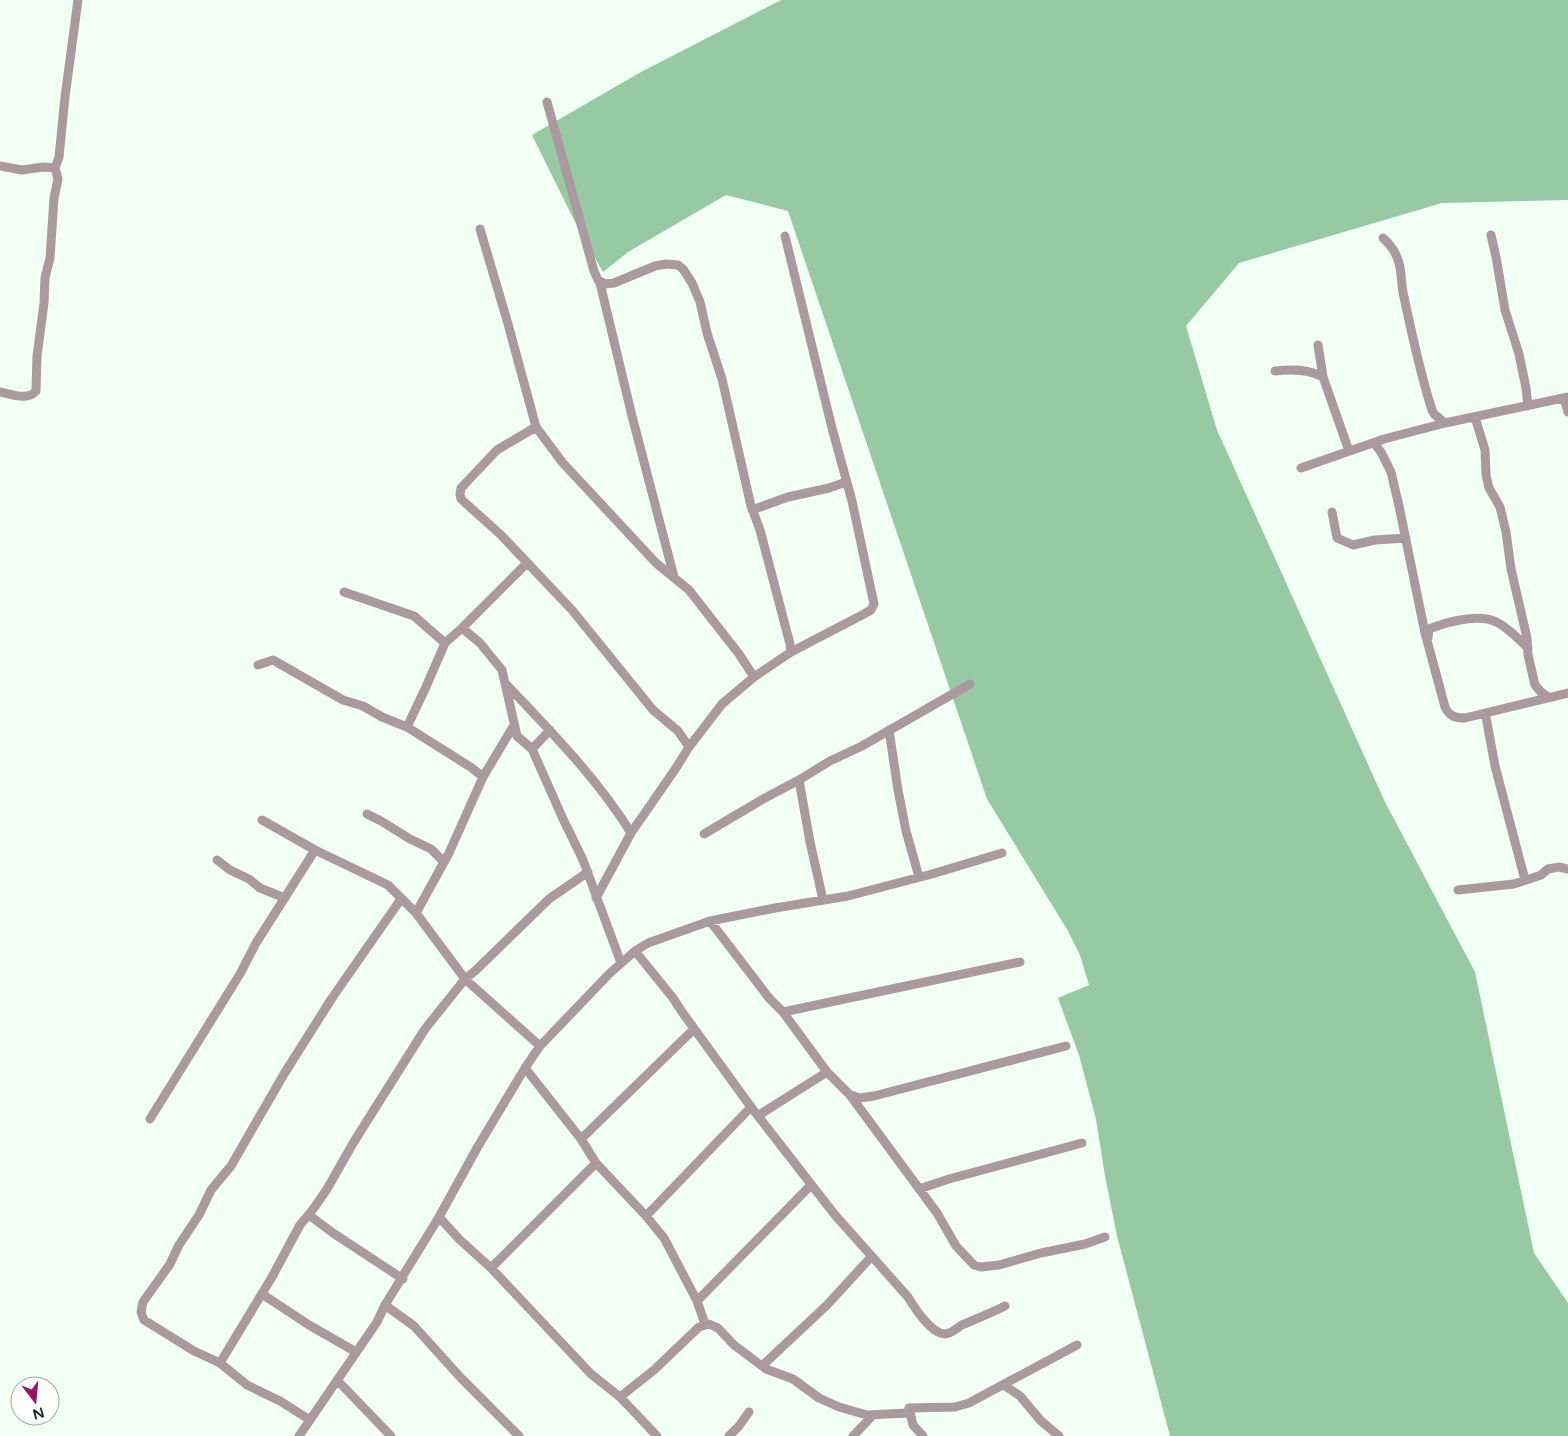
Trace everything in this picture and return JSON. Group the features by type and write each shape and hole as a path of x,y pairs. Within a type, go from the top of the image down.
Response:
{"street":[{"path":"0,392 27,397 33,395 36,391 37,356 44,303 45,278 50,258 54,198 58,179 55,168 60,156 64,97 78,0"},
{"path":"547,102 594,271 600,282 632,416 674,577"},
{"path":"0,166 22,170 43,167 55,168"},
{"path":"480,228 536,427 562,462 656,563 693,594 754,677"},
{"path":"1491,235 1505,310 1519,354 1528,406"},
{"path":"596,898 630,833 676,768 688,747 722,704 754,677 791,652 871,610 874,604 852,500 785,236"},
{"path":"1383,238 1391,243 1399,262 1402,286 1420,372 1432,410 1445,424"},
{"path":"600,282 605,284 614,283 655,266 666,264 678,265 688,276 700,302 707,333 722,380 740,464 752,510 765,548 789,637 791,652"},
{"path":"1318,344 1324,377 1348,451"},
{"path":"1275,371 1301,370 1313,372 1324,377"},
{"path":"1301,468 1374,442 1475,417 1566,398 1568,412"},
{"path":"1475,417 1486,450 1486,475 1489,488 1500,507 1506,532 1511,569 1536,685 1540,692 1548,697"},
{"path":"536,427 497,450 461,488 460,494 464,504 501,535 526,564 572,610 653,710 678,731 688,747"},
{"path":"1374,442 1390,472 1406,538 1425,634 1444,707 1452,716 1465,718 1568,693"},
{"path":"752,510 788,497 829,488 846,482"},
{"path":"1332,512 1337,538 1350,544 1406,538"},
{"path":"407,727 426,689 445,643 526,564"},
{"path":"344,592 414,616 445,643"},
{"path":"1427,640 1429,629 1454,621 1482,619 1494,621 1505,626 1528,648"},
{"path":"462,628 480,643 502,670 507,685 517,736 532,749 588,872 621,963"},
{"path":"258,664 273,660 343,700 363,706 382,717 407,727 472,768 483,778"},
{"path":"704,834 830,761 970,684"},
{"path":"507,685 550,730 614,805 630,833"},
{"path":"1486,717 1495,766 1525,880"},
{"path":"416,913 444,862 483,778 514,726"},
{"path":"532,749 550,730"},
{"path":"889,730 906,831 919,878"},
{"path":"799,780 810,842 824,900"},
{"path":"367,814 431,849 444,862"},
{"path":"262,820 315,850 385,884 416,913 465,979 540,1046"},
{"path":"150,1119 240,974 256,943 315,850"},
{"path":"299,1436 377,1322 385,1305 440,1217 476,1148 540,1046 635,951 648,943 710,921 848,896 919,878 1002,853"},
{"path":"217,860 230,870 249,879 260,888 286,898"},
{"path":"1458,890 1514,884 1541,875 1548,869 1568,869"},
{"path":"220,1363 262,1294 300,1225 310,1215 425,1029 465,979 476,971 549,899 588,872"},
{"path":"310,1420 280,1401 247,1385 220,1363 194,1352 144,1320 140,1312 142,1302 170,1264 179,1245 199,1215 211,1190 231,1166 284,1074 332,998 400,899"},
{"path":"710,921 769,998 783,1012 827,1072 850,1095 937,1213 956,1246 974,1265 981,1267 999,1265 1105,1237"},
{"path":"635,951 673,998 694,1029 811,1185 871,1257 908,1296 917,1311 934,1329 942,1334 948,1334 1005,1306"},
{"path":"783,1012 1020,962"},
{"path":"581,1139 694,1029"},
{"path":"850,1095 859,1098 874,1096 1066,1046"},
{"path":"525,1068 581,1139 596,1163 664,1238 697,1301 705,1324"},
{"path":"760,1115 827,1072"},
{"path":"646,1216 751,1106"},
{"path":"919,1189 1082,1143"},
{"path":"491,1268 596,1163"},
{"path":"697,1301 811,1185"},
{"path":"310,1215 333,1233 402,1279"},
{"path":"440,1217 459,1240 491,1268 591,1374 620,1397 657,1436"},
{"path":"762,1366 827,1305 871,1257"},
{"path":"262,1294 356,1352"},
{"path":"385,1305 414,1326 461,1378 519,1436"},
{"path":"620,1397 654,1370 699,1327 709,1324 718,1328 734,1345 762,1366 792,1380 819,1398 838,1407 873,1416 908,1413 909,1408"},
{"path":"909,1408 955,1407 969,1403 1078,1344"},
{"path":"337,1380 391,1436"},
{"path":"1004,1385 1020,1396 1041,1420 1060,1436"},
{"path":"909,1408 913,1424 923,1436"},
{"path":"729,1436 749,1412"},
{"path":"853,1436 873,1416"}],"green space":[{"path":"781,0 1568,0 1568,200 1442,203 1239,263 1186,326 1217,430 1385,802 1475,972 1534,1253 1568,1303 1568,1436 1170,1436 1117,1236 1096,1119 1079,1055 1058,998 1089,985 1080,955 1068,931 987,799 788,211 726,195 628,252 603,272 573,218 532,135 641,72"}]}
